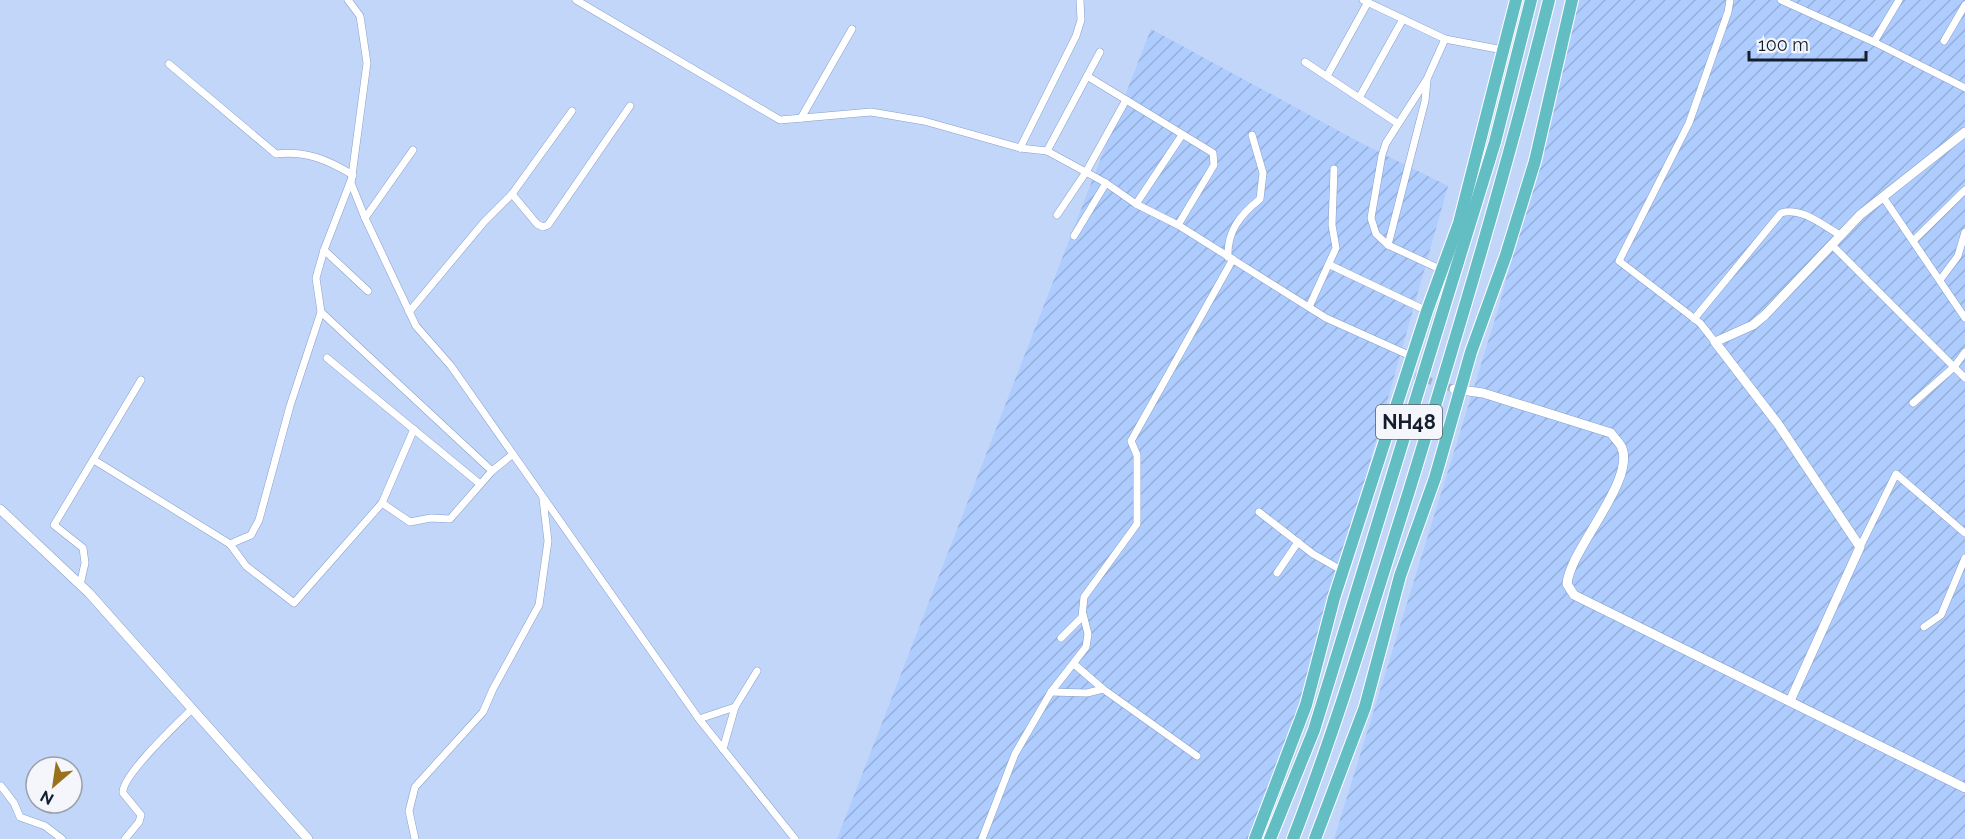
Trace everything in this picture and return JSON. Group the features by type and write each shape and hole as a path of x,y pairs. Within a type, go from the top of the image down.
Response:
{"highway":[{"path":"1255,839 1306,705 1343,571 1412,375 1413,357 1427,311 1460,223 1516,0"},
{"name":"NH48","path":"1270,839 1314,730 1496,142 1531,0"},
{"name":"NH48","path":"1293,839 1332,739 1443,381 1512,148 1549,0"},
{"path":"1315,839 1365,707 1400,576 1435,478 1457,389 1535,160 1572,0"}],"street":[{"path":"348,0 360,15 367,63 351,183 364,218 416,326 451,366 699,719 795,839"},
{"path":"576,0 780,120 871,112 924,121 1020,148 1047,151 1106,183 1136,204 1178,225 1326,318 1413,357"},
{"path":"1020,148 1076,36 1081,20 1080,0"},
{"path":"1730,0 1728,12 1689,123 1619,261 1694,319 1714,342 1778,424 1860,547"},
{"path":"1780,0 1874,42 1965,88"},
{"path":"1874,42 1899,0"},
{"path":"1327,76 1365,1 1445,39 1503,50"},
{"path":"1944,41 1965,5"},
{"path":"1359,98 1403,19"},
{"path":"801,118 852,30"},
{"path":"1442,270 1388,245 1376,234 1371,218 1382,155 1396,123 1427,79 1445,39"},
{"path":"1047,151 1100,52"},
{"path":"1305,62 1396,123"},
{"path":"169,64 276,154 292,152 312,155 353,175"},
{"path":"1087,76 1213,153 1214,165 1178,225"},
{"path":"1388,245 1425,101 1427,79"},
{"path":"1056,215 1086,172 1126,100"},
{"path":"512,194 537,224 543,227 548,225 630,106"},
{"path":"409,312 484,222 512,194 572,111"},
{"path":"1714,342 1754,325 1840,235 1883,197 1965,132"},
{"path":"1136,204 1182,135"},
{"path":"1061,638 1082,617 1084,597 1137,524 1137,455 1131,441 1231,258 1227,239 1248,209 1260,199 1263,173 1252,135"},
{"path":"364,218 413,150"},
{"path":"1309,307 1336,248 1332,225 1334,169"},
{"path":"230,544 251,535 259,520 291,406 321,312 316,278 324,250 353,175"},
{"path":"1074,236 1106,183"},
{"path":"1913,241 1965,190"},
{"path":"1883,197 1965,318"},
{"path":"1694,319 1781,213 1796,211 1840,235"},
{"path":"1940,280 1962,249 1965,232"},
{"path":"1832,245 1965,378"},
{"path":"324,250 368,291"},
{"path":"1330,265 1427,311"},
{"path":"321,312 492,471"},
{"path":"1913,403 1954,367 1965,352"},
{"path":"327,358 480,484"},
{"path":"80,585 85,563 83,548 54,525 141,380"},
{"path":"1457,389 1538,408 1611,433 1622,449 1623,468 1597,524 1570,570 1567,584 1574,595 1965,788"},
{"path":"94,460 230,544 246,566 294,603 382,503 414,429"},
{"path":"382,503 411,522 431,518 450,519 492,471 513,454"},
{"path":"1790,701 1896,474 1965,532"},
{"path":"415,839 409,811 415,787 483,712 493,689 539,605 548,541 542,497"},
{"path":"0,509 80,585 308,839"},
{"path":"1259,512 1298,542 1343,571"},
{"path":"1277,573 1298,542"},
{"path":"1924,627 1935,620 1946,606 1965,558"},
{"path":"982,839 1015,754 1051,692 1086,647 1088,634 1083,612"},
{"path":"1074,663 1103,689 1197,756"},
{"path":"723,749 735,707 757,671"},
{"path":"1051,692 1087,693 1103,689"},
{"path":"699,719 735,707"},
{"path":"125,839 139,822 141,815 125,798 123,785 152,749 192,709"},
{"path":"1,786 14,802 20,817 45,826 62,839"}],"shaded area":[{"path":"1577,0 1965,0 1965,839 1334,839 1500,303"},
{"path":"1151,29 1361,143 1448,186 1309,678 1251,839 837,839"}],"tunnel":[{"path":"1415,376 1454,389"}]}
